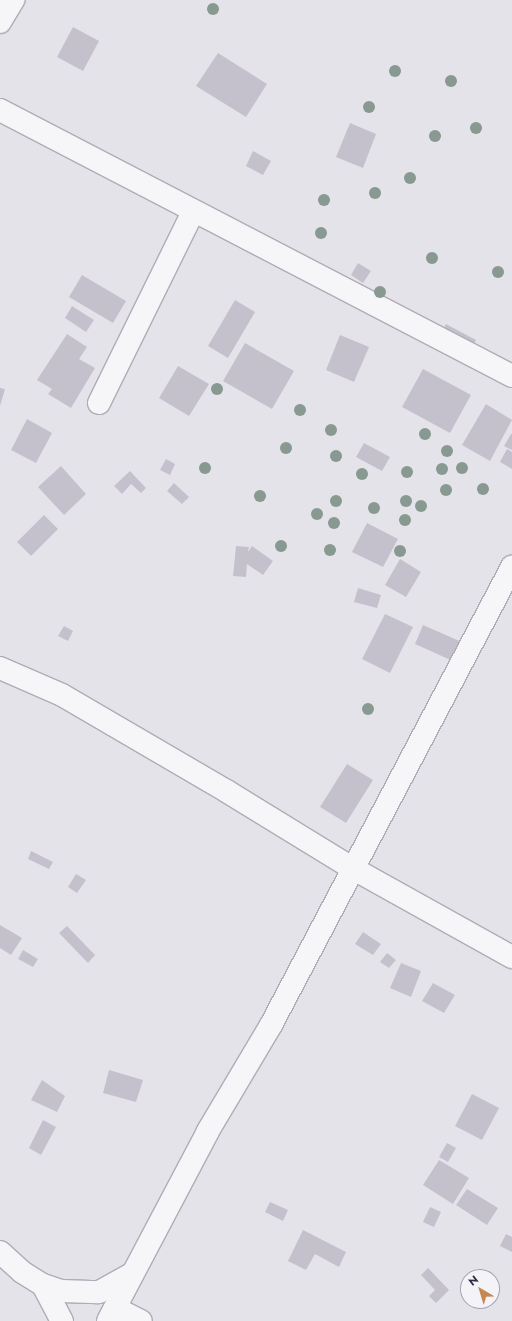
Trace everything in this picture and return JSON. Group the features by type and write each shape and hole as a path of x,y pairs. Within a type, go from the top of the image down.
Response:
{"street":[{"path":"0,22 13,0"},
{"path":"0,110 193,212 512,376"},
{"path":"99,403 193,212"},
{"path":"141,1321 112,1314 208,1131 271,1025 352,868 512,567"},
{"path":"0,668 62,695 228,792 352,868 512,957"},
{"path":"0,1252 22,1272 43,1285 78,1293 99,1292 132,1274"},
{"path":"43,1285 62,1321"}],"building":[{"path":"73,27 99,41 83,71 57,57"},
{"path":"218,53 267,84 246,117 196,86"},
{"path":"350,123 376,134 363,168 336,157"},
{"path":"253,151 271,161 263,175 246,166"},
{"path":"358,263 371,271 363,283 351,275"},
{"path":"82,275 126,301 113,323 69,297"},
{"path":"235,300 255,312 228,358 208,346"},
{"path":"72,306 94,320 86,332 65,318"},
{"path":"446,324 476,340 472,348 442,332"},
{"path":"67,334 87,347 79,359 95,368 71,408 48,394 52,389 37,380"},
{"path":"340,335 369,347 354,382 326,370"},
{"path":"245,343 294,371 272,409 223,381"},
{"path":"178,366 209,384 189,416 159,398"},
{"path":"423,369 471,395 450,433 402,407"},
{"path":"0,388 5,389 0,406"},
{"path":"486,404 512,420 490,461 462,445"},
{"path":"27,419 52,433 36,463 11,450"},
{"path":"512,434 512,450 504,446"},
{"path":"364,443 390,457 382,471 356,457"},
{"path":"507,449 512,452 512,469 500,462"},
{"path":"166,459 175,464 170,475 160,470"},
{"path":"61,466 86,494 64,515 38,487"},
{"path":"130,471 146,488 141,493 131,484 122,494 114,486"},
{"path":"174,483 189,497 182,504 167,491"},
{"path":"44,515 58,529 31,556 17,542"},
{"path":"367,523 398,539 383,567 352,552"},
{"path":"236,546 249,547 248,552 252,546 273,561 263,575 247,564 246,577 233,576"},
{"path":"400,559 421,572 406,597 385,585"},
{"path":"358,588 381,595 377,608 354,602"},
{"path":"385,614 413,627 390,673 362,659"},
{"path":"423,625 464,643 455,662 415,644"},
{"path":"64,626 73,631 68,641 58,636"},
{"path":"347,764 373,780 346,823 320,807"},
{"path":"31,851 53,862 49,869 28,859"},
{"path":"76,874 86,880 77,893 68,887"},
{"path":"0,925 22,938 11,955 0,948"},
{"path":"67,926 95,955 88,963 59,933"},
{"path":"363,932 381,944 373,955 355,944"},
{"path":"23,950 38,959 33,967 18,959"},
{"path":"387,953 396,960 389,968 380,962"},
{"path":"401,963 421,971 411,997 390,988"},
{"path":"433,983 455,995 444,1013 422,1001"},
{"path":"109,1070 143,1080 136,1102 103,1093"},
{"path":"42,1080 65,1096 57,1112 31,1100"},
{"path":"472,1094 499,1108 482,1140 455,1126"},
{"path":"43,1120 56,1127 41,1155 29,1148"},
{"path":"447,1143 456,1148 448,1162 439,1157"},
{"path":"439,1160 469,1178 453,1204 423,1185"},
{"path":"467,1189 498,1208 487,1225 456,1205"},
{"path":"270,1202 288,1210 283,1221 265,1212"},
{"path":"430,1207 441,1212 434,1227 423,1222"},
{"path":"303,1230 346,1252 339,1267 315,1254 306,1270 288,1261"},
{"path":"506,1234 512,1237 512,1252 500,1246"},
{"path":"428,1268 449,1290 436,1303 429,1296 435,1290 421,1275"}]}
